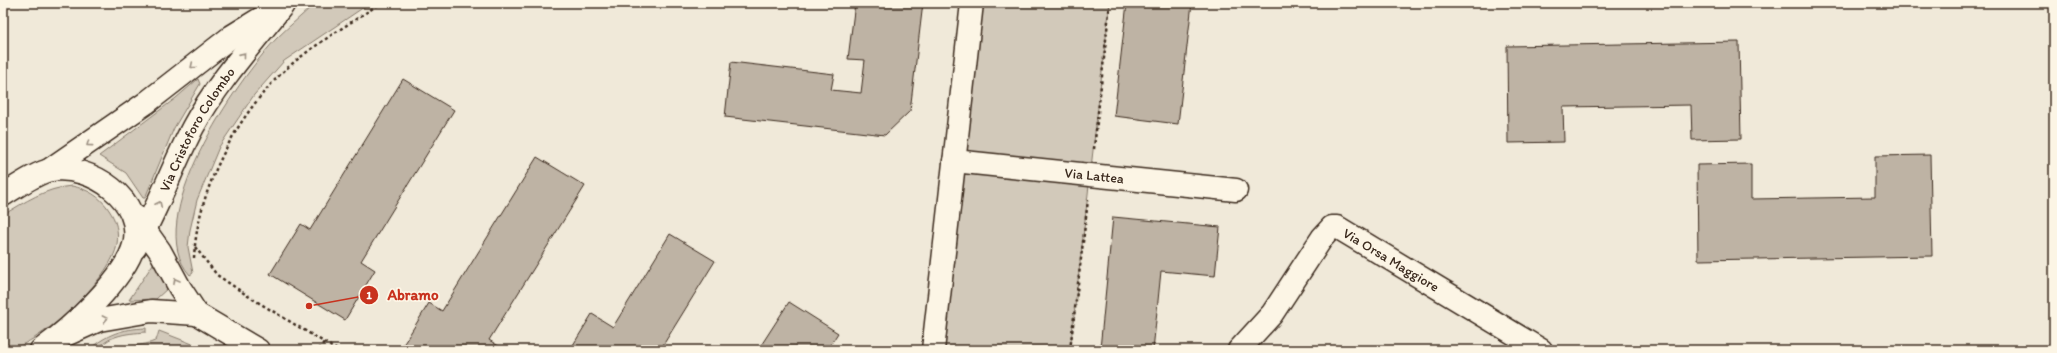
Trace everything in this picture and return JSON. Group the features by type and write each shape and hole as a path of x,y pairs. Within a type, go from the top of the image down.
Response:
{"street":[{"path":"933,350 972,3"},
{"name":"Via Cristoforo Colombo","path":"3,195 49,170 146,103 232,36 284,4"},
{"name":"Via Cristoforo Colombo","path":"127,263 161,200 180,153 210,99 284,4"},
{"name":"Via Lattea","path":"954,161 1236,190"},
{"path":"49,170 67,168 83,172 110,186 146,230 197,314 258,350"},
{"path":"49,344 97,299 127,263 134,246 136,232 135,219 130,209"},
{"name":"Via Orsa Maggiore","path":"1239,350 1272,314 1322,238 1332,227 1337,227 1541,350"},
{"path":"49,344 99,320 151,311 197,314"}],"path":[{"path":"180,288 188,284 194,274 195,247 202,205 212,177 235,134 263,94 297,60 380,3"},
{"path":"195,247 217,275 337,350"},
{"path":"319,350 324,342"}],"shaded area":[{"path":"315,3 370,3 284,61 254,95 219,147 197,200 190,230 188,247 193,273 190,275 178,251 177,221 185,187 200,152 219,117 260,58 277,38"},
{"path":"972,3 1110,3 1070,350 933,350"},
{"path":"198,79 200,84 174,128 145,198 143,198 126,173 99,156 176,98"},
{"path":"72,186 88,191 97,197 102,201 111,214 115,222 118,235 117,244 112,258 88,292 53,325 17,347 3,350 3,215 44,193 62,187"},
{"path":"155,261 169,287 156,299 129,300"},
{"path":"146,328 146,332 131,333 111,338 92,350 88,350 115,333"},
{"path":"159,331 208,350 112,350 153,342 157,339"}],"building":[{"path":"855,3 923,3 910,111 885,135 725,117 731,62 834,74 831,90 861,93 865,60 848,59"},
{"path":"1127,3 1192,3 1178,124 1114,116"},
{"path":"1739,42 1741,139 1692,140 1691,105 1563,107 1564,142 1508,143 1507,46"},
{"path":"403,79 454,110 361,261 375,270 345,320 270,274 301,224 310,230"},
{"path":"1930,155 1932,256 1698,260 1697,165 1751,164 1751,199 1875,197 1875,156"},
{"path":"537,157 585,186 489,340 505,350 400,350 429,303 442,311"},
{"path":"1113,217 1220,227 1215,276 1161,271 1153,350 1100,349"},
{"path":"670,234 715,261 660,350 570,350 592,314 613,327"},
{"path":"789,302 838,333 827,350 758,350"}],"place":[{"name":"Abramo","path":"309,306"}]}
